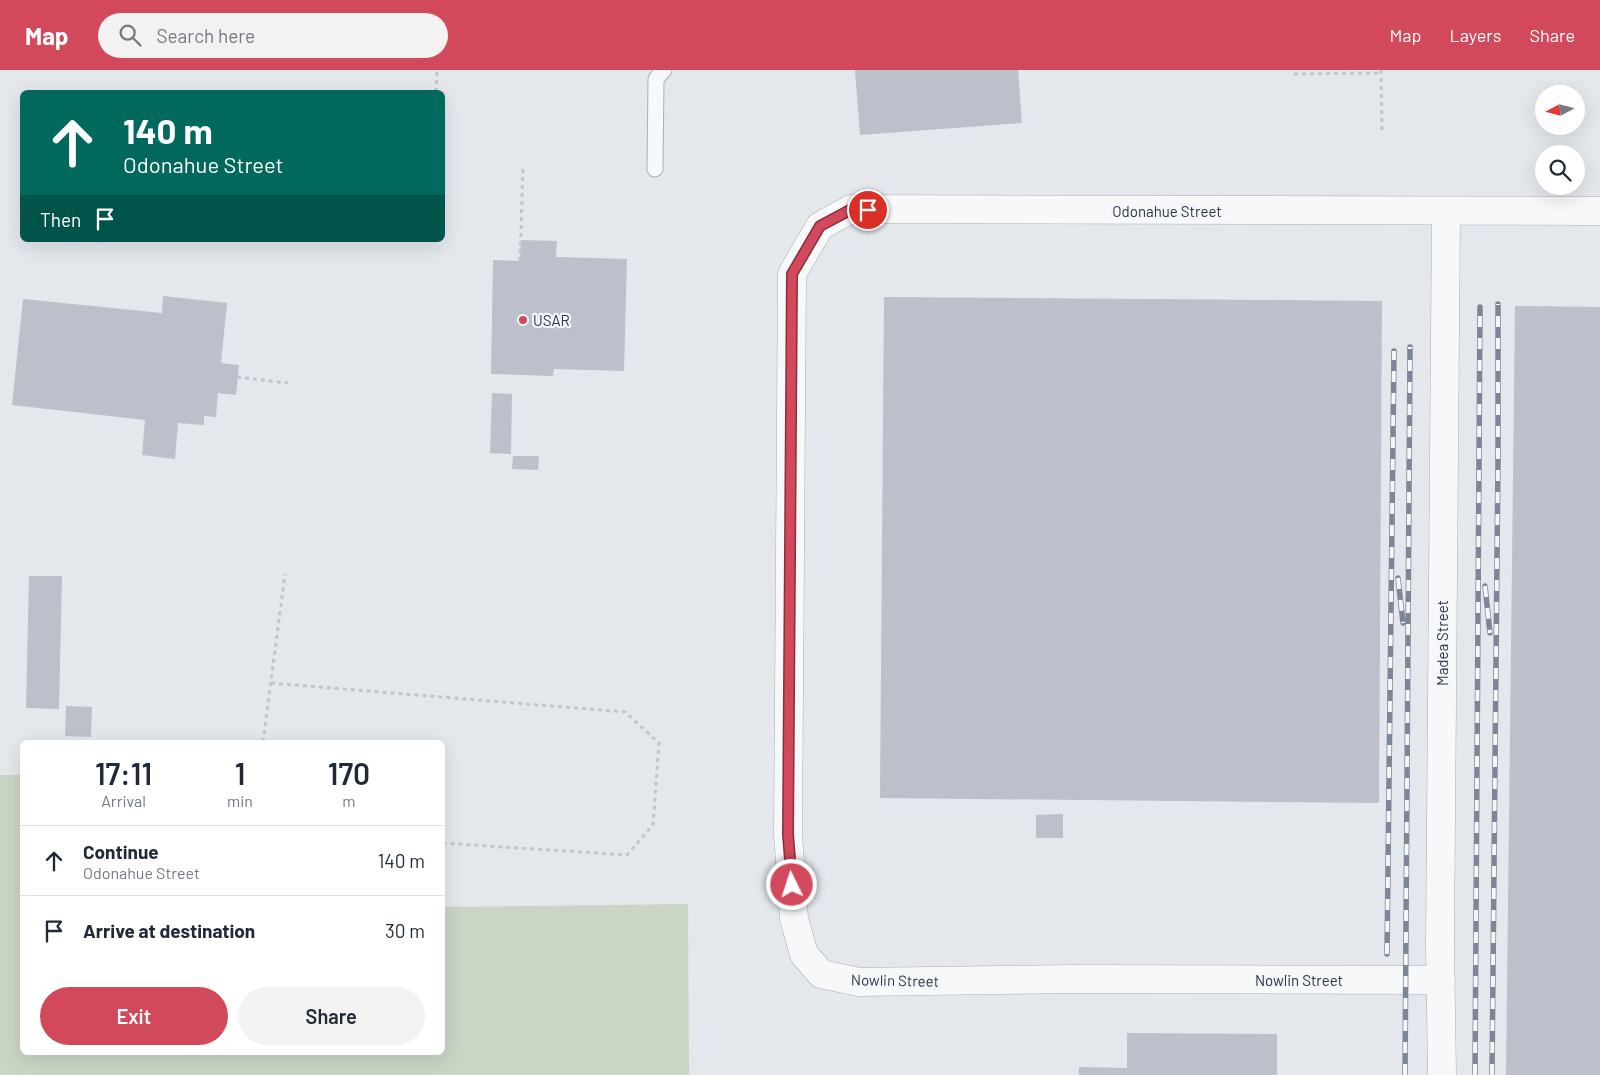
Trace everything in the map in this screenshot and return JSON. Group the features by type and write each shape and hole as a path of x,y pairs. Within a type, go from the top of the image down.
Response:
{"street":[{"name":"Odonahue Street","path":"792,300 792,274 820,226 850,210 1600,211"},
{"name":"Madea Street","path":"1442,1075 1446,211"},
{"name":"Nowlin Street","path":"792,300 788,834 794,919 804,954 821,974 859,982 1076,979 1441,980"}],"lane":[{"path":"655,169 656,79 664,70"}],"path":[{"path":"436,70 436,90"},
{"path":"1294,74 1381,72 1382,132"},
{"path":"520,261 524,168"},
{"path":"237,377 288,383"},
{"path":"263,740 285,574"},
{"path":"271,683 625,712 659,743 653,825 627,855 445,843"}],"green space":[{"path":"0,775 20,775 20,1055 445,1055 445,907 688,904 689,1075 0,1075"}],"building":[{"path":"855,70 1018,70 1022,123 860,135"},
{"path":"521,240 557,241 556,257 627,259 624,371 554,369 553,376 491,374 493,260 520,261"},
{"path":"163,296 227,303 221,363 239,365 236,395 218,393 216,417 204,416 204,425 178,423 175,459 142,455 145,420 12,405 23,299 162,313"},
{"path":"884,297 1382,301 1379,803 880,798"},
{"path":"1515,306 1600,307 1600,1075 1506,1075"},
{"path":"492,393 512,394 511,454 490,453"},
{"path":"513,456 539,456 538,470 512,469"},
{"path":"29,576 62,576 59,709 26,708"},
{"path":"66,706 92,707 91,737 65,736"},
{"path":"1063,814 1063,838 1036,838 1036,815"},
{"path":"1127,1033 1277,1034 1277,1075 1079,1075 1079,1067 1127,1068"}],"railway":[{"path":"1492,1075 1498,304"},
{"path":"1475,1075 1480,307"},
{"path":"1405,1075 1410,347"},
{"path":"1387,954 1394,351"},
{"path":"1398,578 1403,623"},
{"path":"1485,586 1490,633"}],"place":[{"name":"USAR","path":"523,320"}],"route":[{"path":"792,885 788,834 792,274 820,226 850,210 868,210"}]}
